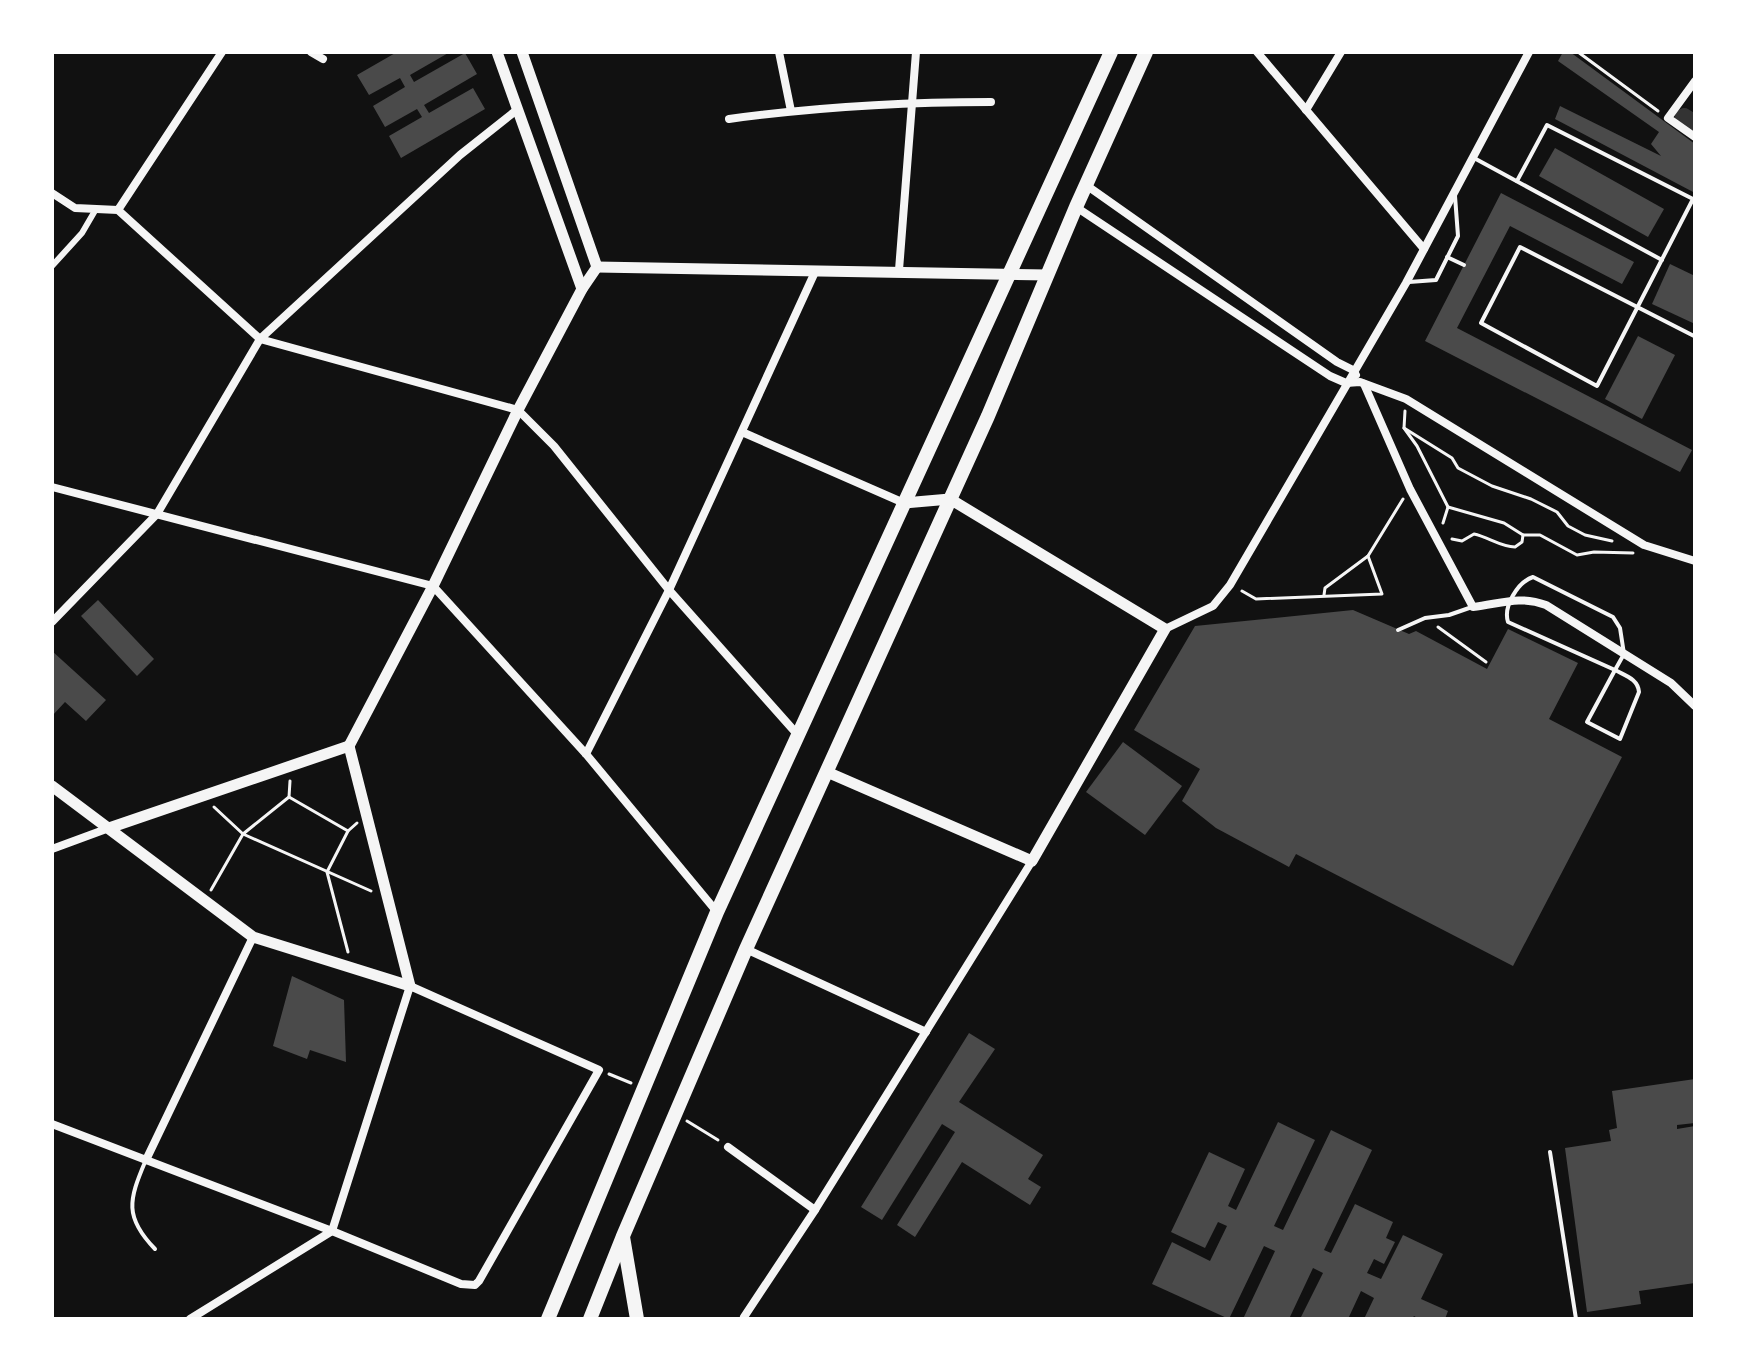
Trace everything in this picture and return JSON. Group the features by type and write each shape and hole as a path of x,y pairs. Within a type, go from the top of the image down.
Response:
{"main road":[{"path":"548,1319 717,912 1111,52"},
{"path":"590,1319 746,949 988,416 1076,207 1146,52"},
{"path":"623,1236 637,1319"}],"street":[{"path":"118,210 222,52"},
{"path":"311,52 323,59"},
{"path":"497,52 582,289"},
{"path":"522,52 597,267"},
{"path":"779,52 791,111"},
{"path":"899,270 916,52"},
{"path":"1257,52 1424,249"},
{"path":"1306,110 1341,52"},
{"path":"744,1317 815,1210 1032,861 1165,629 1213,606 1230,585 1406,283 1529,52"},
{"path":"1695,81 1668,118 1695,137"},
{"path":"729,119 912,102 991,102"},
{"path":"52,622 157,514 260,339 460,155 518,109"},
{"path":"1086,185 1337,362 1353,370 1362,383 1410,489 1473,607 1512,599 1546,605 1671,683 1695,706"},
{"path":"52,193 75,208 118,210 260,339 518,410 554,446 669,590 797,734"},
{"path":"1076,207 1330,376 1346,383 1362,383 1406,399 1644,545 1695,561"},
{"path":"52,266 82,233 96,208"},
{"path":"597,267 1047,275"},
{"path":"190,1319 332,1231 410,986 349,746 433,586 518,410 582,289 597,267"},
{"path":"586,754 669,590 815,272"},
{"path":"742,432 904,503 950,499 1165,629"},
{"path":"52,487 433,586 586,754 717,912"},
{"path":"52,849 349,746"},
{"path":"827,772 1032,861"},
{"path":"52,786 253,937 410,986 599,1070 475,1285 461,1284 52,1124"},
{"path":"146,1160 253,937"},
{"path":"746,949 926,1032"},
{"path":"728,1147 815,1210"}],"lane":[{"path":"1517,181 1547,125 1693,199 1662,260 1638,306 1597,386 1481,323 1520,247 1638,306 1694,336"},
{"path":"1473,157 1662,260"},
{"path":"1406,283 1436,280 1458,236 1455,194"},
{"path":"1447,257 1464,265"},
{"path":"1624,654 1615,670 1587,722 1620,739 1639,692 1634,680 1615,670 1508,622 1505,611 1528,579 1533,577 1545,581 1613,617 1620,628 1624,654"},
{"path":"1398,630 1425,618 1458,613 1473,607"},
{"path":"1550,1152 1576,1319"},
{"path":"146,1160 133,1194 131,1213 140,1234 155,1249"}],"path":[{"path":"1578,52 1668,118"},
{"path":"1406,399 1404,428 1417,446 1448,507 1443,527"},
{"path":"1404,428 1452,458 1458,468 1557,512 1568,526 1585,535 1616,542"},
{"path":"1324,597 1325,588 1368,556 1410,489"},
{"path":"1448,507 1504,523 1523,535 1540,535 1577,555 1594,552 1637,553 1627,548"},
{"path":"1448,533 1453,540 1462,541 1474,534 1489,537 1507,547 1515,547 1522,542 1523,535"},
{"path":"1230,585 1256,599 1382,594 1368,556"},
{"path":"1425,618 1486,662"},
{"path":"205,901 243,834 289,797 291,765"},
{"path":"201,796 243,834 389,899"},
{"path":"289,797 348,831"},
{"path":"352,967 327,872 348,831 368,813"},
{"path":"599,1070 642,1088"},
{"path":"675,1114 728,1147"}],"building":[{"path":"397,52 450,52 410,75 414,82 465,53 477,74 424,105 429,113 473,88 485,109 401,158 389,136 422,117 417,109 385,127 373,106 405,87 400,78 369,95 357,75"},
{"path":"1563,52 1570,52 1695,144 1695,193 1555,119 1560,106 1661,156 1651,144 1659,132 1558,61"},
{"path":"1555,148 1664,209 1648,237 1539,176"},
{"path":"1501,193 1634,262 1622,284 1510,226 1457,328 1692,450 1680,472 1425,341"},
{"path":"1670,264 1695,276 1695,324 1652,304"},
{"path":"1638,336 1675,355 1642,419 1605,399"},
{"path":"98,600 154,659 137,676 81,616"},
{"path":"1353,610 1409,634 1416,631 1487,669 1508,629 1578,663 1549,719 1622,757 1513,966 1296,854 1289,867 1216,828 1182,801 1200,769 1134,730 1195,626"},
{"path":"52,651 106,700 86,721 65,702 52,716"},
{"path":"1123,742 1182,786 1145,835 1086,792"},
{"path":"292,976 344,1000 346,1062 310,1050 307,1059 273,1046"},
{"path":"969,1033 995,1049 959,1102 1043,1155 1028,1179 1041,1187 1030,1205 962,1162 915,1237 897,1225 955,1132 942,1124 882,1220 861,1207"},
{"path":"1695,1079 1695,1123 1677,1125 1677,1129 1695,1126 1695,1283 1639,1291 1641,1304 1587,1312 1565,1148 1611,1141 1609,1130 1617,1128 1612,1091"},
{"path":"1278,1122 1315,1140 1274,1226 1283,1230 1331,1130 1372,1150 1324,1250 1331,1253 1355,1204 1393,1222 1386,1238 1395,1242 1384,1264 1374,1259 1367,1273 1381,1279 1403,1235 1443,1254 1421,1299 1448,1311 1445,1319 1419,1319 1414,1316 1412,1319 1364,1319 1374,1298 1361,1291 1348,1319 1300,1319 1323,1273 1313,1268 1289,1319 1243,1319 1275,1251 1264,1246 1229,1319 1152,1284 1172,1242 1210,1261 1227,1226 1218,1222 1205,1248 1171,1232 1209,1152 1245,1169 1228,1206 1236,1210"}],"waterway":[{"path":"1684,117 1695,124"}]}
